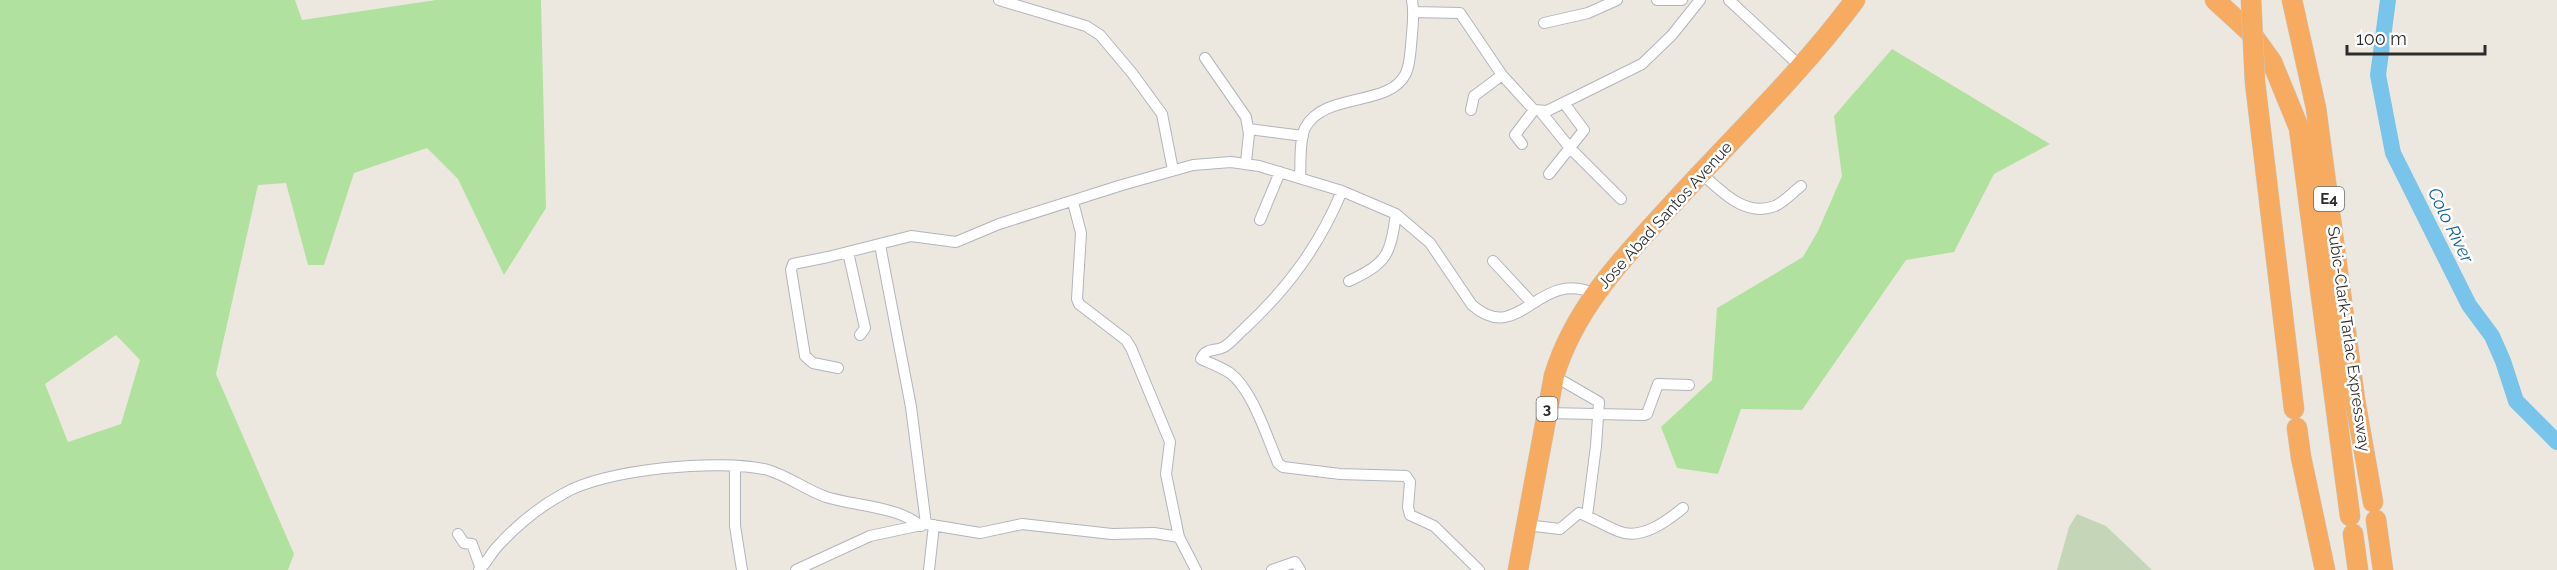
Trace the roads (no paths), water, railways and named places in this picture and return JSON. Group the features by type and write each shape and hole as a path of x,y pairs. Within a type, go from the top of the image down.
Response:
{"highway":[{"name":"Jose Abad Santos Avenue","path":"1518,570 1554,376 1571,332 1595,294 1618,264 1800,66 1855,0"},
{"name":"E4","path":"2215,0 2252,34 2272,62 2300,128 2336,405 2335,455 2358,570"},
{"path":"2251,0 2255,82 2296,419 2301,457 2325,570"},
{"name":"Subic-Clark-Tarlac Expressway","path":"2292,0 2317,118 2355,400 2383,570"},
{"name":"E4","path":"2348,525 2351,570"}],"street":[{"path":"999,0 1086,26 1100,35 1156,104 1166,125 1173,170"},
{"path":"1300,178 1303,136 1309,123 1326,110 1388,91 1400,83 1408,64 1414,12 1412,0"},
{"path":"1544,23 1588,14 1617,0"},
{"path":"1657,0 1682,0"},
{"path":"1522,144 1515,135 1538,111 1547,111 1642,64 1672,34 1700,0"},
{"path":"1729,0 1800,66"},
{"path":"1414,12 1460,13 1502,75 1621,199"},
{"path":"1205,58 1246,117 1249,129 1246,162"},
{"path":"1471,110 1474,96 1502,75"},
{"path":"1549,174 1584,130 1564,102"},
{"path":"1249,129 1303,136"},
{"path":"838,368 813,363 805,356 791,267 793,264 919,235 948,243 956,242 999,224 1173,170 1219,161 1246,162 1280,172 1342,191 1396,214 1430,243 1472,305 1480,312 1491,316 1510,317 1548,293 1573,287 1595,294"},
{"path":"1260,220 1280,172"},
{"path":"1701,173 1737,204 1744,206 1766,208 1776,206 1801,186"},
{"path":"1342,191 1321,238 1295,275 1257,317 1226,346 1208,350 1201,358 1224,369 1239,382 1278,463 1283,467 1295,470 1409,478 1408,512 1410,515 1434,526 1479,570"},
{"path":"1073,202 1082,233 1077,299 1079,304 1126,340 1131,348 1170,442 1166,474 1179,537 1196,570"},
{"path":"1349,281 1383,262 1390,246 1396,214"},
{"path":"880,245 913,419 927,525 929,570"},
{"path":"848,252 865,328 861,335"},
{"path":"1493,261 1532,303"},
{"path":"1554,376 1599,402 1587,516"},
{"path":"1546,413 1647,414 1658,384 1689,385"},
{"path":"480,569 504,540 556,498 578,486 611,476 675,467 735,467 770,471 812,492 873,507 927,525 980,534 1022,524 1112,534 1154,533 1179,537"},
{"path":"735,467 735,526 742,570"},
{"path":"1526,525 1560,529 1576,513 1620,532 1634,533 1669,520 1683,508"},
{"path":"796,570 870,536 927,525"},
{"path":"458,534 464,543 472,544 480,569"},
{"path":"1272,570 1295,562 1300,570"}],"waterway":[{"name":"Colo River","path":"2388,0 2378,75 2393,153 2469,305 2492,336 2516,401 2557,442"}]}
